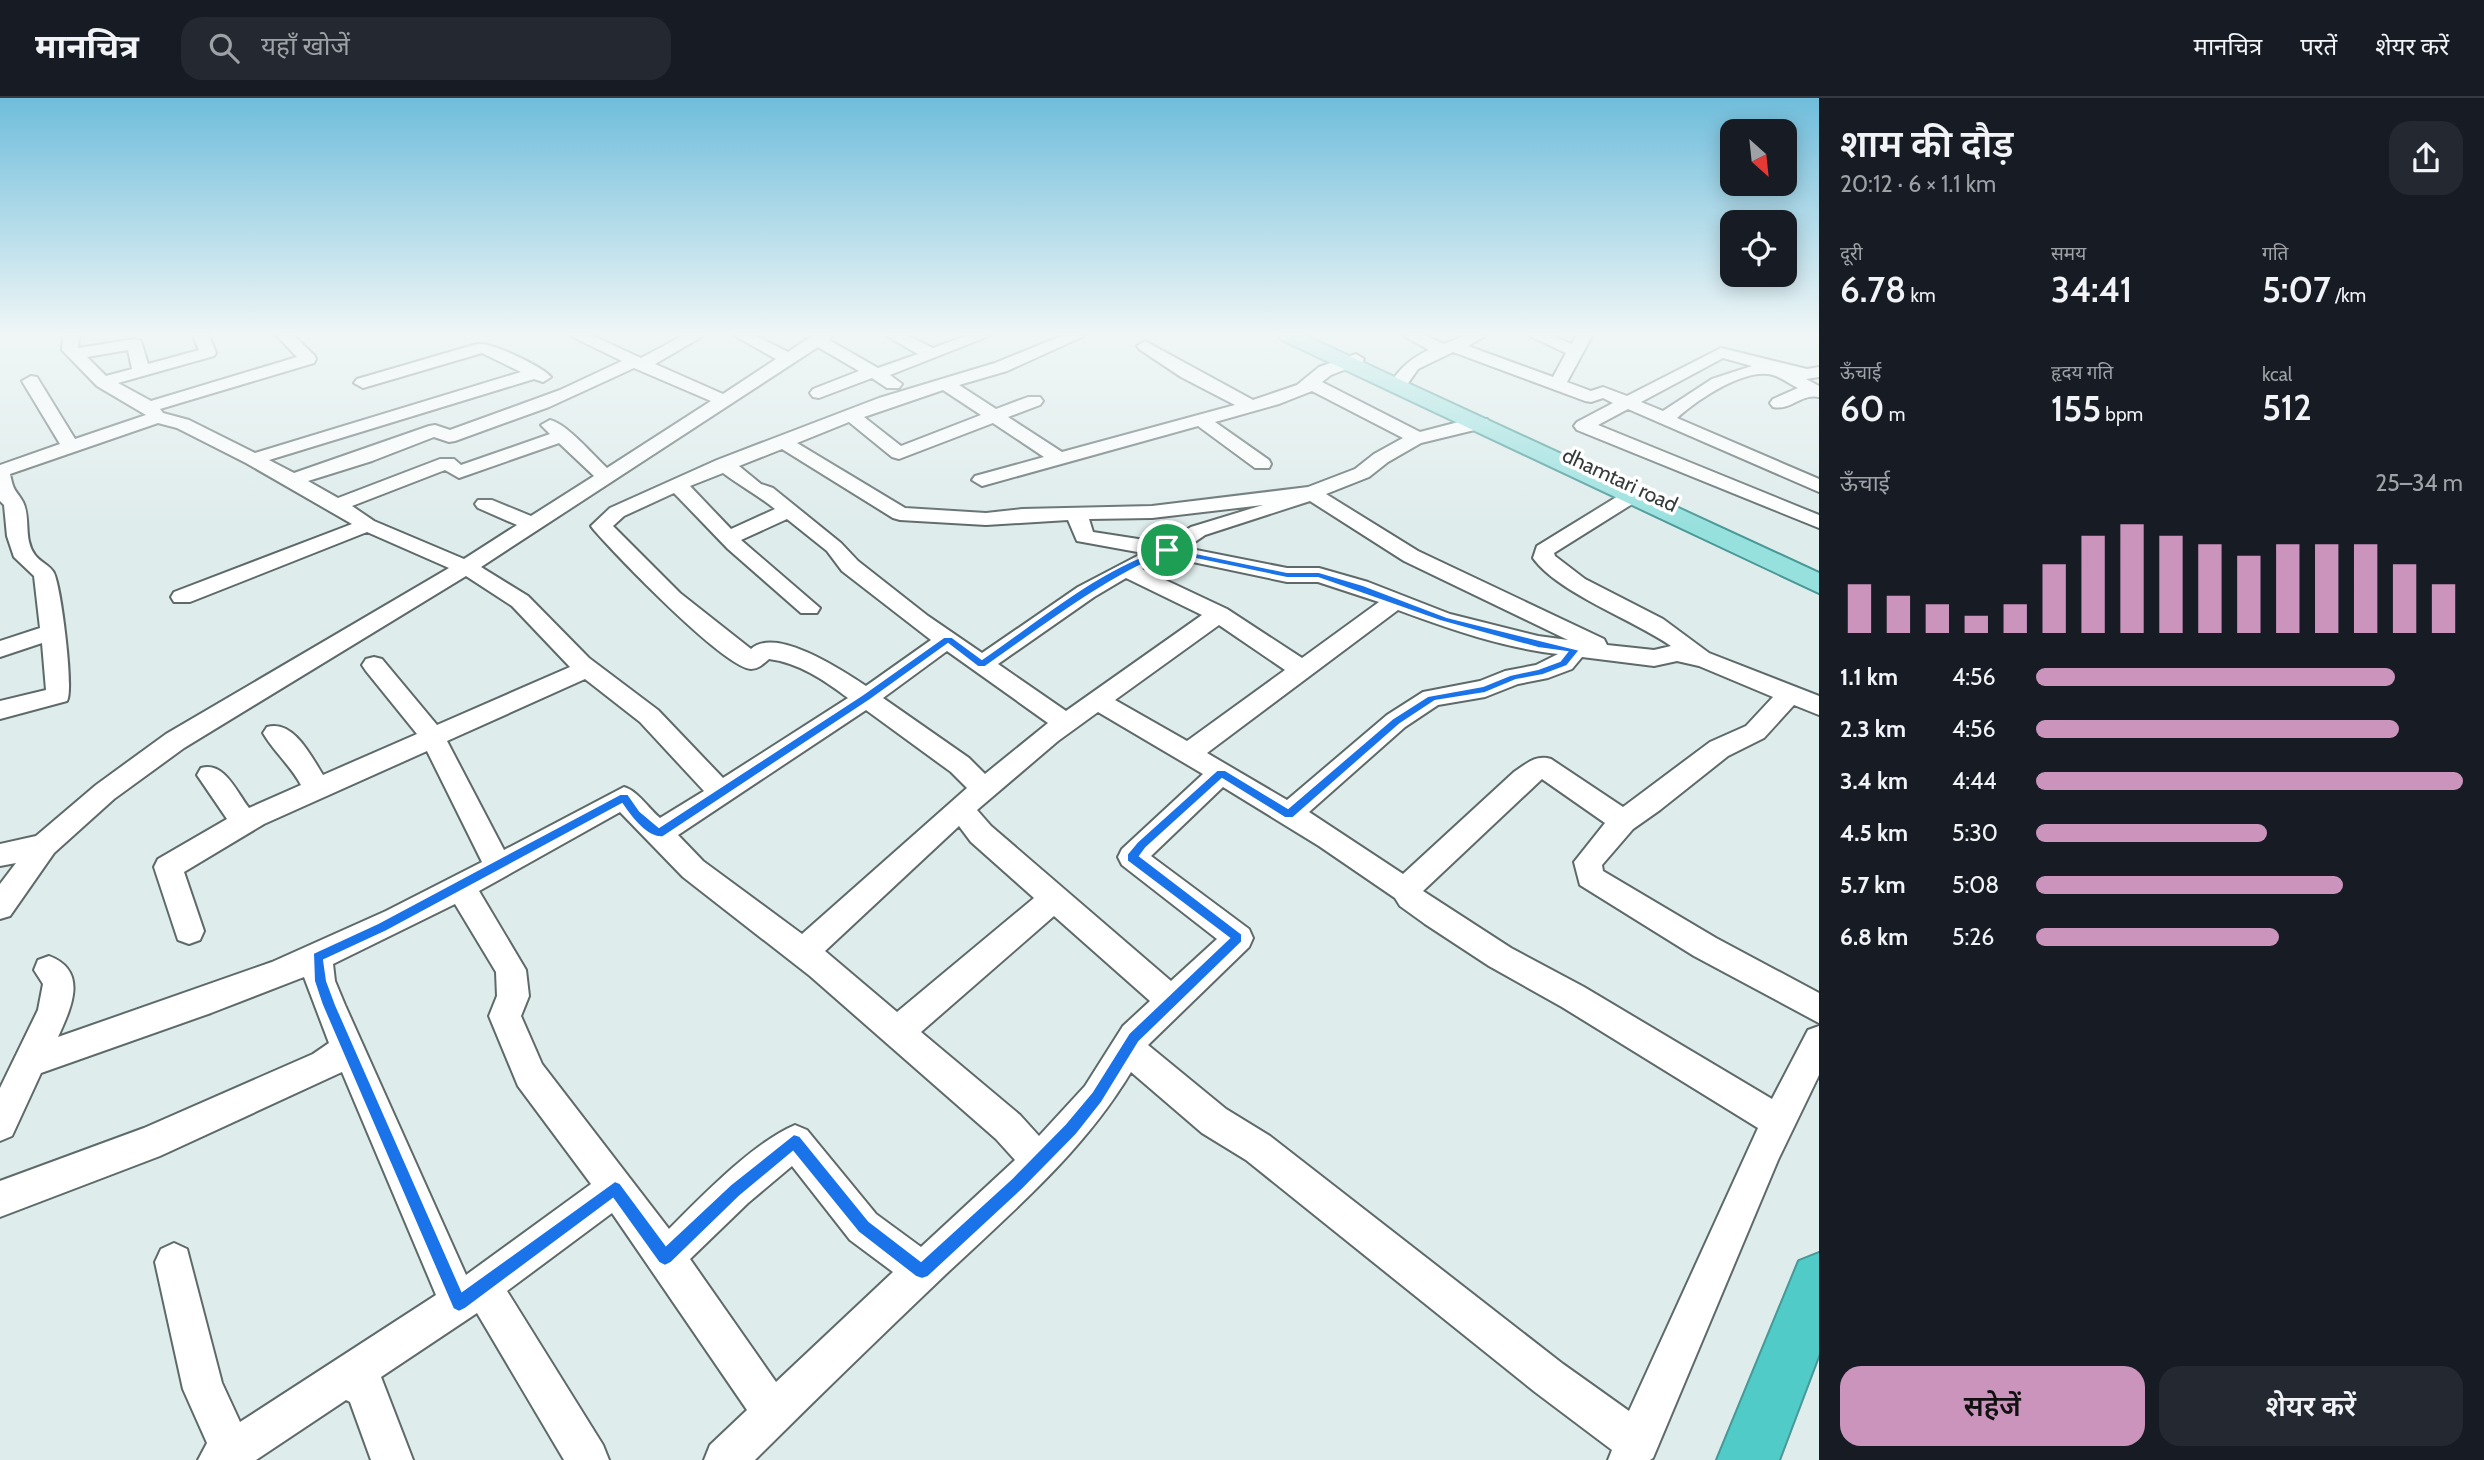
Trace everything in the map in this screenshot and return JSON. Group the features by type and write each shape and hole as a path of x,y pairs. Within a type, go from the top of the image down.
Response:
{"highway":[{"path":"1748,1460 1819,1281"}],"main road":[{"path":"1434,400 1630,497 1819,584"},
{"name":"dhamtari road","path":"1438,400 1819,571"}],"street":[{"path":"43,400 71,447"},
{"path":"132,400 253,459 337,505 367,525 400,537 451,563 466,567 520,601 587,669 649,716 720,791"},
{"path":"0,710 58,695 44,574 24,557 17,536 14,504 4,494 0,472 189,400"},
{"path":"253,459 449,400"},
{"path":"292,482 435,430 449,437 553,400"},
{"path":"0,907 44,845 105,792 175,741 466,567 722,400"},
{"path":"894,400 677,484 617,512 601,526 639,568 669,595 716,636 752,661 764,650 785,653 824,669 960,765 984,789"},
{"path":"968,400 1059,459"},
{"path":"1239,400 1251,406"},
{"path":"982,480 1202,421 1271,400"},
{"path":"1342,400 1417,438"},
{"path":"1621,400 1819,486"},
{"path":"1635,400 1583,426 1819,522"},
{"path":"1668,420 1668,416 1688,400"},
{"path":"1779,403 1789,400"},
{"path":"851,415 899,453 1034,401"},
{"path":"531,408 605,476"},
{"path":"1202,421 1262,464"},
{"path":"783,442 901,514 986,519 1022,515 1152,512 1311,493 1362,473 1381,458 1417,438 1432,437 1469,424 1481,423"},
{"path":"337,505 447,463 459,472 563,436"},
{"path":"724,464 754,488 766,492 787,512 834,547 859,573 1066,723"},
{"path":"677,484 728,538 809,608"},
{"path":"982,664 1086,592 1198,531 1296,501 1311,493"},
{"path":"1311,493 1430,566 1623,656"},
{"path":"1630,497 1544,550 1544,558 1577,584 1654,624 1706,660"},
{"path":"485,504 531,524"},
{"path":"728,538 787,512"},
{"path":"1077,515 1084,537 1167,550 1287,575 1319,575 1443,619 1538,644 1623,656 1654,658 1677,653 1706,660 1819,706"},
{"path":"182,597 367,525"},
{"path":"1125,569 1219,614 1301,669"},
{"path":"1189,754 1395,601"},
{"path":"803,952 984,789 1066,723 1219,614"},
{"path":"0,649 52,632"},
{"path":"659,833 866,698 948,639"},
{"path":"1289,814 1396,722 1432,698 1485,689 1513,677 1540,672 1564,663 1575,650"},
{"path":"374,665 414,711 433,738 498,865"},
{"path":"189,931 168,867 244,822 587,669"},
{"path":"1791,695 1775,708 1755,732 1719,749 1651,803 1623,821 1588,862 1590,877 1705,947 1819,1009"},
{"path":"1096,701 1289,814 1405,890 1434,915 1500,957 1573,997 1779,1122"},
{"path":"276,733 299,758 317,788"},
{"path":"1405,890 1522,779 1542,766 1623,821"},
{"path":"725,1460 854,1334 1039,1162 1097,1097 1134,1037 1238,938 1132,857 1221,773"},
{"path":"210,775 244,822"},
{"path":"29,1062 203,1003 317,957 383,927 624,797 636,814 659,833 693,869 803,952 1008,1127 1039,1162"},
{"path":"960,809 981,834 1172,1001"},
{"path":"0,855 44,845"},
{"path":"460,886 511,970 513,996 505,1016 530,1075 646,1228 774,1414"},
{"path":"896,1033 1054,898"},
{"path":"317,957 320,981 348,1049 471,1294 588,1460"},
{"path":"0,1124 54,1011 59,980 49,970"},
{"path":"1128,1048 1214,1121 1258,1148 1539,1369 1634,1451 1779,1122 1819,1041"},
{"path":"0,1199 148,1144 326,1065 348,1049"},
{"path":"665,1258 735,1190 794,1142 863,1227 922,1271"},
{"path":"174,1262 202,1389 216,1413 228,1458 471,1294 615,1189"},
{"path":"344,1378 365,1388 392,1460"}],"route":[{"path":"1167,550 1287,575 1319,575 1360,587 1443,619 1538,644 1575,650 1564,663 1540,672 1513,677 1485,689 1432,698 1366,746 1289,814 1221,773 1142,845 1132,857 1238,938 1134,1037 1097,1097 1070,1129 1017,1183 922,1271 863,1227 794,1142 735,1190 665,1258 646,1228 615,1189 459,1303 329,1005 320,981 317,957 383,927 624,797 636,814 659,833 866,698 948,639 982,664 1086,592 1137,563 1167,550"}]}
